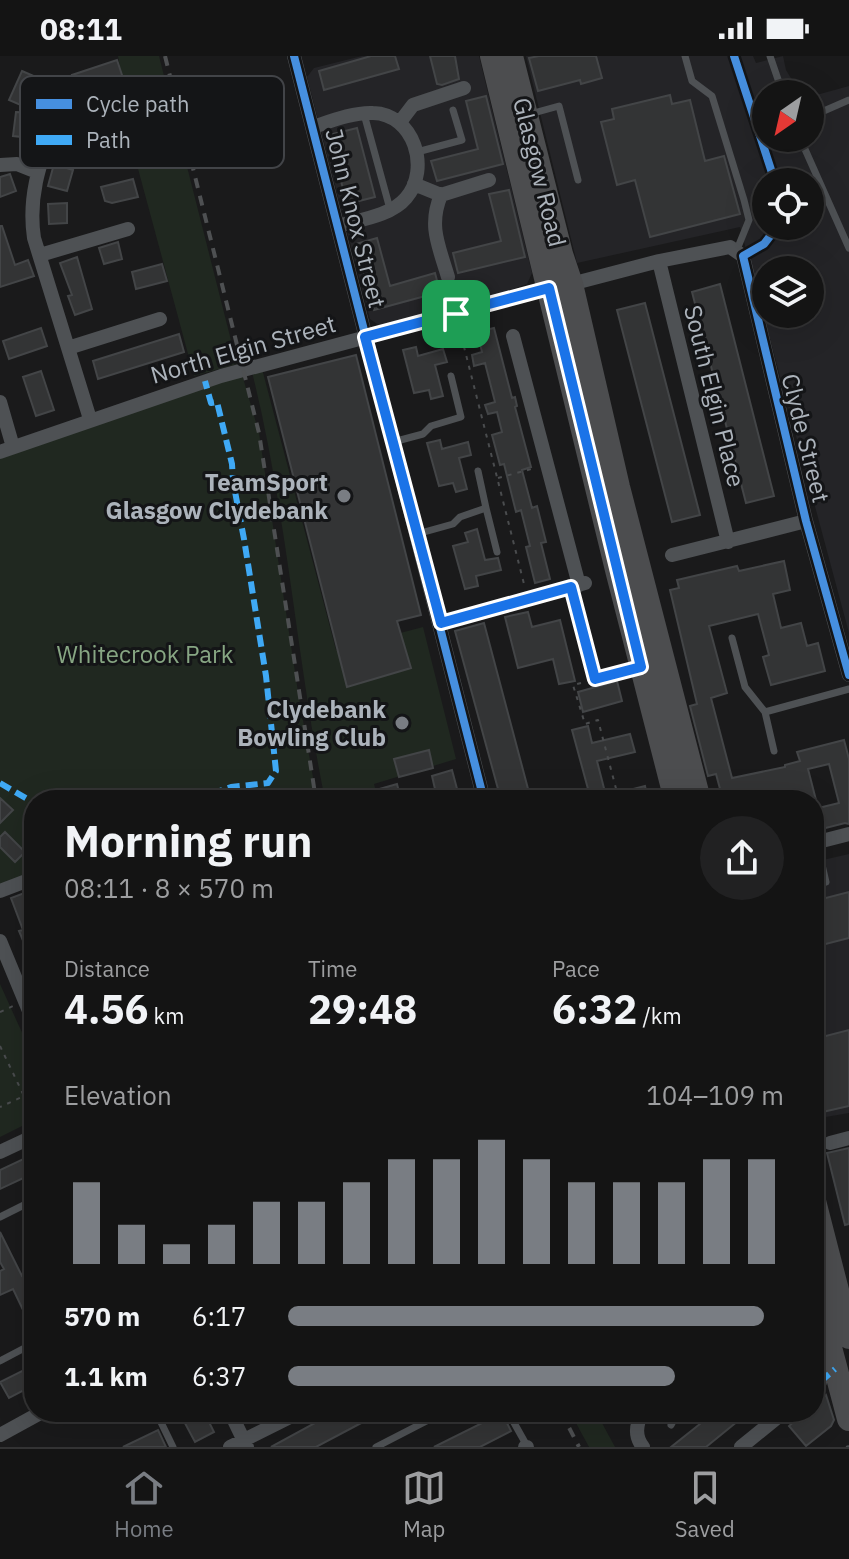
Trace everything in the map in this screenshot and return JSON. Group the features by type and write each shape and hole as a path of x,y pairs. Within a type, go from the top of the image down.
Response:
{"main road":[{"name":"Glasgow Road","path":"492,56 618,487 696,790"},
{"name":"Glasgow Road","path":"511,56 561,254 560,286 641,667 673,790"},
{"path":"824,1240 849,1337"},
{"path":"824,1325 849,1419"}],"street":[{"name":"John Knox Street","path":"294,56 482,790"},
{"path":"400,122 413,105 464,88"},
{"path":"313,127 364,114 384,115 400,122 417,152 418,176 406,198 390,209 338,226"},
{"path":"0,165 20,165"},
{"path":"27,168 37,172"},
{"path":"38,168 32,222 90,419"},
{"path":"414,184 441,195 489,180"},
{"path":"441,195 434,212 434,228 448,277"},
{"path":"40,255 128,229"},
{"name":"North Elgin Street","path":"7,450 221,376 365,337 659,261 730,247 740,254"},
{"name":"Clyde Street","path":"740,254 806,521 849,675"},
{"name":"South Elgin Place","path":"659,261 728,542"},
{"path":"68,348 160,319"},
{"path":"513,336 578,585 595,679"},
{"path":"0,402 7,450"},
{"path":"672,555 806,521"},
{"path":"441,623 578,585"},
{"path":"824,841 849,834"},
{"path":"0,891 24,882"},
{"path":"0,941 24,999"},
{"path":"830,1143 849,1138"},
{"path":"0,1152 24,1141"},
{"path":"0,1435 24,1422"},
{"path":"233,1422 240,1445 282,1422"},
{"path":"639,1422 637,1433 643,1447"},
{"path":"741,1447 772,1422"}],"lane":[{"path":"685,56 692,81 712,96 744,200 749,220 740,254"},
{"path":"770,56 778,80"},
{"path":"824,111 849,100"},
{"path":"526,115 559,106 578,180"},
{"path":"417,152 462,140 453,110"},
{"path":"364,114 390,209"},
{"path":"806,152 849,248"},
{"path":"393,442 423,434 431,426 461,417 451,376"},
{"path":"478,471 497,552"},
{"path":"417,534 453,524 460,517 486,508"},
{"path":"732,638 745,687 765,712 774,751"},
{"path":"765,712 849,689"},
{"path":"0,1217 24,1205"},
{"path":"0,1361 24,1348"},
{"path":"161,1422 173,1447"},
{"path":"376,1447 425,1422"},
{"path":"513,1422 526,1447"}],"path":[{"path":"456,314 528,599"},
{"path":"497,478 547,465"},
{"path":"616,790 598,720 585,724 573,685 641,667"},
{"path":"0,1046 24,1096 0,1107"},
{"path":"845,1447 849,1439"}],"shaded area":[{"path":"362,56 479,56 532,273 527,284 380,326 370,319 307,77 314,68"},
{"path":"526,56 753,56 756,63 783,56 792,80 752,80 752,152 824,152 824,93 849,86 849,633 767,328 824,328 824,256 752,256 752,272 740,227 577,263"},
{"path":"849,854 849,1113 824,1117 824,860"}],"green space":[{"path":"118,56 159,56 164,76 121,76"},
{"path":"138,168 187,168 237,364 194,376"},
{"path":"261,365 336,650 423,627 456,759 374,784 376,790 323,790 274,475 251,368"},
{"name":"Whitecrook Park","path":"241,371 259,433 315,790 24,790 24,882 0,891 0,452"},
{"path":"0,984 24,1037 24,1125 0,1137"},
{"path":"575,1422 601,1422 615,1447 589,1447"}],"building":[{"path":"371,56 395,56 399,69 324,90 319,71"},
{"path":"430,56 455,56 459,79 437,84"},
{"path":"596,56 602,78 581,84 580,80 538,91 529,58"},
{"path":"117,60 122,76 72,76"},
{"path":"22,71 34,76 20,76 20,105 9,100"},
{"path":"670,95 672,104 690,100 705,161 724,156 740,214 650,237 635,180 617,185 601,122 614,119 612,109"},
{"path":"486,96 503,164 437,181 431,161 478,149 466,101"},
{"path":"16,112 20,112 20,137 13,136"},
{"path":"357,128 375,197 347,204 329,135"},
{"path":"53,168 73,170 67,191 48,186"},
{"path":"10,174 16,191 0,197 0,177"},
{"path":"133,179 138,197 112,203 105,201 101,187"},
{"path":"509,190 525,257 458,273 453,253 501,241 489,194"},
{"path":"67,203 67,223 49,224 48,204"},
{"path":"0,226 15,265 28,260 34,276 0,287"},
{"path":"377,238 390,286 435,273 440,292 374,310 356,244"},
{"path":"118,242 122,259 104,264 99,248"},
{"path":"77,257 92,309 75,315 68,296 72,295 60,263"},
{"path":"162,264 167,281 136,289 132,272"},
{"path":"720,284 774,496 746,503 692,292"},
{"path":"645,303 700,515 672,522 617,310"},
{"path":"41,328 47,346 9,359 3,341"},
{"path":"494,328 512,398 515,397 531,467 522,470 532,508 537,506 546,542 541,543 550,579 535,583 521,510 516,512 504,464 500,465 492,435 502,432 497,412 488,414 485,405 495,402 485,363 474,366 472,355 482,352 477,332"},
{"path":"179,334 184,352 98,379 93,361"},
{"path":"416,347 418,356 443,349 447,362 435,365 443,396 431,399 429,390 414,393 403,350"},
{"name":"TeamSport Glasgow Clydebank","path":"356,355 421,615 397,621 411,668 347,687 268,377"},
{"path":"41,371 54,410 36,416 23,377"},
{"path":"440,440 442,449 468,442 471,455 459,458 467,489 456,492 453,483 439,486 427,443"},
{"path":"477,529 485,560 498,558 501,570 476,576 478,586 465,589 453,546 468,542 465,533"},
{"path":"784,561 790,590 773,594 781,628 801,623 807,646 818,643 825,671 771,685 763,657 769,655 758,614 709,626 727,693 711,698 732,778 785,767 800,761 797,752 844,740 849,759 849,824 824,828 824,807 839,803 829,764 808,769 813,790 720,790 716,774 708,776 690,706 697,704 670,590 679,588 677,580 737,566 739,571"},
{"path":"528,612 532,627 560,620 575,681 559,684 553,659 518,668 505,617"},
{"path":"484,623 528,790 498,790 455,631"},
{"path":"617,681 622,701 583,712 578,692"},
{"path":"588,726 592,743 630,734 635,752 597,761 604,790 588,790 572,730"},
{"path":"429,750 433,768 399,777 394,759"},
{"path":"452,770 457,790 432,790 435,789 432,776"},
{"path":"397,784 398,790 376,790"},
{"path":"0,798 13,810 0,823"},
{"path":"5,832 24,851 15,862 0,847 0,837"},
{"path":"849,892 849,938 824,944 824,898"},
{"path":"24,893 24,943 19,931 23,930 11,898"},
{"path":"849,1030 849,1106 824,1112 824,1036"},
{"path":"849,1148 849,1224 845,1225 827,1153"},
{"path":"24,1159 24,1178 0,1189 0,1170"},
{"path":"0,1232 24,1275 24,1310 13,1289 0,1295 0,1271 4,1269 0,1262"},
{"path":"24,1370 24,1390 9,1398 0,1382"},
{"path":"826,1395 834,1420 806,1446 789,1426 794,1422 824,1422"},
{"path":"184,1422 209,1422 214,1432 195,1442"},
{"path":"317,1422 363,1422 316,1447 271,1447"},
{"path":"484,1422 506,1422 511,1431 480,1447 434,1447"},
{"path":"702,1422 737,1422 706,1447 671,1447"},
{"path":"158,1430 166,1447 123,1447"}],"railway":[{"path":"165,56 170,76"},
{"path":"193,168 259,433 314,790"},
{"path":"566,1422 579,1447"}],"marked path":[{"path":"205,381 211,403 217,402 232,464 266,676 276,771 268,783 222,790"},
{"path":"0,783 24,797"},
{"path":"824,1379 835,1369"}],"cycle path":[{"path":"294,56 481,790"},
{"path":"734,56 770,168"},
{"path":"767,240 743,256 806,521 849,675"}],"place":[{"name":"TeamSport Glasgow Clydebank","path":"344,496"},
{"name":"Clydebank Bowling Club","path":"402,723"}],"route":[{"path":"549,288 641,667 595,679 571,587 441,623 365,337 456,314 549,288"}]}
